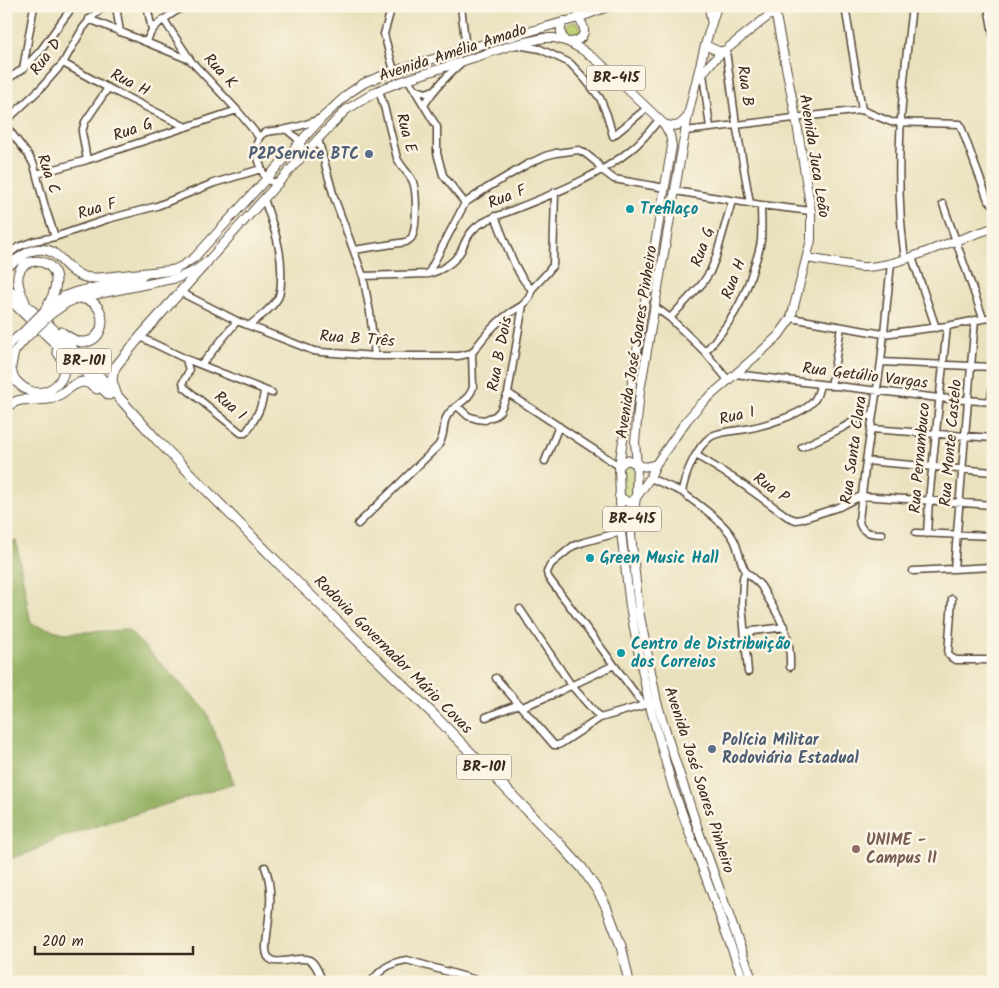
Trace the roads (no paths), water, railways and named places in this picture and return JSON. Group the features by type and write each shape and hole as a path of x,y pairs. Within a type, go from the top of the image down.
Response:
{"highway":[{"path":"6,266 27,252 46,250 56,254 76,274 87,278 175,270"},
{"path":"25,309 18,286 18,274 24,265 35,260 46,264 54,272 56,282 48,312"},
{"path":"115,398 112,382 116,366 207,262"},
{"name":"Rodovia Governador Mário Covas","path":"6,288 295,580 434,715 582,868 606,906 621,946 629,982"},
{"name":"Rodovia Governador Mário Covas","path":"6,296 25,309"},
{"path":"9,347 11,368 15,379 23,388 31,392 40,392 54,388 61,379 65,368 50,332 58,330 81,342 90,341 98,334 102,326 102,318 98,309 92,302 80,298"},
{"path":"6,302 25,309"},
{"path":"6,408 16,401 24,399 42,400 55,397 78,383 85,382 115,398"}],"main road":[{"name":"Avenida Amélia Amado","path":"175,270 194,258 300,141 349,92 364,83 394,72 466,49 578,18 610,6"},
{"path":"709,6 712,22"},
{"name":"BR-415","path":"712,22 717,6"},
{"path":"700,77 711,63 777,8"},
{"name":"Avenida Juca Leão","path":"636,498 650,478 656,464 687,420 701,404 779,335 791,318 811,240 811,211 777,8"},
{"path":"564,21 561,33 566,41 576,41 580,40 584,33 583,25 578,18"},
{"name":"Avenida José Soares Pinheiro","path":"712,22 705,45 700,77 685,131 639,399 634,442 637,465 636,498 631,535 639,610 657,702 698,829 753,982"},
{"name":"Avenida Amélia Amado","path":"48,312 80,298 177,278 194,271 207,262 300,158 346,110 379,90 464,60 544,38 566,41 582,48 599,62 662,122"},
{"path":"705,45 718,51 726,51"},
{"path":"662,122 672,126 679,126 688,116"},
{"name":"Avenida José Soares Pinheiro","path":"662,122 670,135 672,146 619,466 621,532 630,606 647,704 673,788 744,982"},
{"path":"807,258 865,267 891,263 993,228"},
{"path":"9,347 25,335 64,296 74,292 175,270"},
{"path":"619,466 627,460 637,465 649,466 656,464"},
{"path":"619,496 629,503 636,498"}],"street":[{"path":"23,68 34,6"},
{"path":"6,80 23,68 40,50 73,6"},
{"name":"Rua D","path":"6,121 41,88 63,63 79,34 104,6"},
{"path":"116,6 120,32"},
{"path":"147,6 152,30"},
{"path":"147,42 152,30 184,6"},
{"path":"392,6 384,34 394,72"},
{"path":"461,6 466,49"},
{"path":"578,6 578,18"},
{"path":"845,6 862,110"},
{"path":"912,6 900,123 900,213 909,258 936,328"},
{"path":"988,6 993,34"},
{"path":"90,20 191,61"},
{"name":"Rua K","path":"164,20 191,61 237,110 259,137"},
{"path":"513,45 540,49 570,63 600,98 613,136 647,108"},
{"name":"Rua B","path":"726,51 736,124"},
{"path":"424,105 445,77 464,60"},
{"name":"Rua H","path":"63,63 186,127"},
{"name":"Avenida José Soares Pinheiro","path":"700,77 710,128"},
{"path":"408,79 437,127 437,153 443,175 465,203"},
{"path":"87,160 83,128 108,88"},
{"path":"414,89 426,93 434,90"},
{"name":"Rua E","path":"354,250 406,242 412,238 413,232 417,202 415,191 412,180 397,158 379,90"},
{"name":"Rua G","path":"37,174 87,160 237,110"},
{"path":"685,131 862,110 891,122 960,124 988,200 993,204"},
{"path":"280,182 266,180 258,159 256,146 259,137 265,133 287,130 322,118"},
{"name":"Rua F","path":"363,276 439,272 458,255 469,235 482,223 602,170 634,148 662,122"},
{"path":"736,124 750,203"},
{"name":"Rua C","path":"6,126 34,165 55,237"},
{"path":"287,130 300,141 303,148 300,158"},
{"path":"318,139 334,197 363,276 370,312 375,356"},
{"path":"428,274 465,203 530,162 545,156 581,150 614,179 665,188"},
{"name":"Rua F","path":"6,256 18,247 34,241 55,237 108,219 157,206 214,183 261,169"},
{"path":"675,191 732,201 811,211"},
{"name":"Rua B Dois","path":"457,406 468,416 484,420 496,416 508,394 523,305 529,298 532,289 548,273 553,265 555,192"},
{"path":"250,325 276,302 281,287 282,268 280,253 264,199"},
{"name":"Rua G","path":"670,318 702,284 710,272 732,201"},
{"path":"943,204 983,318"},
{"name":"Rua H","path":"705,352 733,316 751,279 760,240 760,205"},
{"path":"496,216 517,268 526,285 532,289"},
{"name":"Rua Santa Clara","path":"882,534 868,533 859,526 859,510 881,362 891,263"},
{"name":"Rua B Três","path":"180,292 237,321 314,350 375,356 458,356 472,354"},
{"path":"358,524 438,446 443,435 445,418 448,413 472,392 472,354 494,325 523,305"},
{"path":"655,307 670,318 705,352 728,380"},
{"path":"791,318 883,334 936,328 993,316"},
{"name":"Rua Monte Castelo","path":"954,569 976,320"},
{"path":"202,364 237,321"},
{"name":"Rua Pernambuco","path":"927,534 947,326"},
{"name":"Rua Santa Clara","path":"831,386 840,327"},
{"name":"Rua I","path":"140,337 186,359 272,393"},
{"path":"6,364 9,347"},
{"name":"Rua I","path":"186,359 188,371 183,382 184,387 241,433 247,431 259,413 264,390"},
{"path":"881,362 993,367"},
{"name":"Rua Getúlio Vargas","path":"735,374 820,385 992,402"},
{"name":"Rua I","path":"682,492 688,471 706,441 718,433 750,428 791,416 814,401 820,385"},
{"path":"992,402 993,386"},
{"path":"508,394 619,466"},
{"path":"802,447 861,417 872,415"},
{"path":"545,461 559,426"},
{"path":"871,429 993,438"},
{"name":"Rua P","path":"696,455 738,481 788,517 796,520 839,507 861,496"},
{"path":"866,461 993,472"},
{"path":"650,478 682,492 708,512 727,530 737,546 745,572 742,595 748,672"},
{"path":"861,496 993,505"},
{"path":"496,678 554,745 558,745 600,718 647,704 548,578 547,572 551,564 573,546 621,532"},
{"path":"916,533 993,536"},
{"path":"913,571 993,567"},
{"path":"745,572 754,578 779,614 785,627 790,647 790,667"},
{"path":"952,599 948,654 956,660 993,660"},
{"path":"520,609 571,685 600,718"},
{"path":"745,632 785,627"},
{"path":"486,717 554,694 614,664"},
{"path":"265,867 270,882 265,951 268,957 278,962 303,959 313,962 323,982"},
{"path":"371,982 386,966 397,961 407,960 483,982"}],"place":[{"name":"P2PService BTC","path":"369,154"},
{"name":"Trefilaço","path":"630,209"},
{"name":"Green Music Hall","path":"590,558"},
{"name":"Centro de Distribuição dos Correios","path":"621,653"},
{"name":"Polícia Militar Rodoviária Estadual","path":"712,749"},
{"name":"UNIME - Campus II","path":"856,849"}]}
